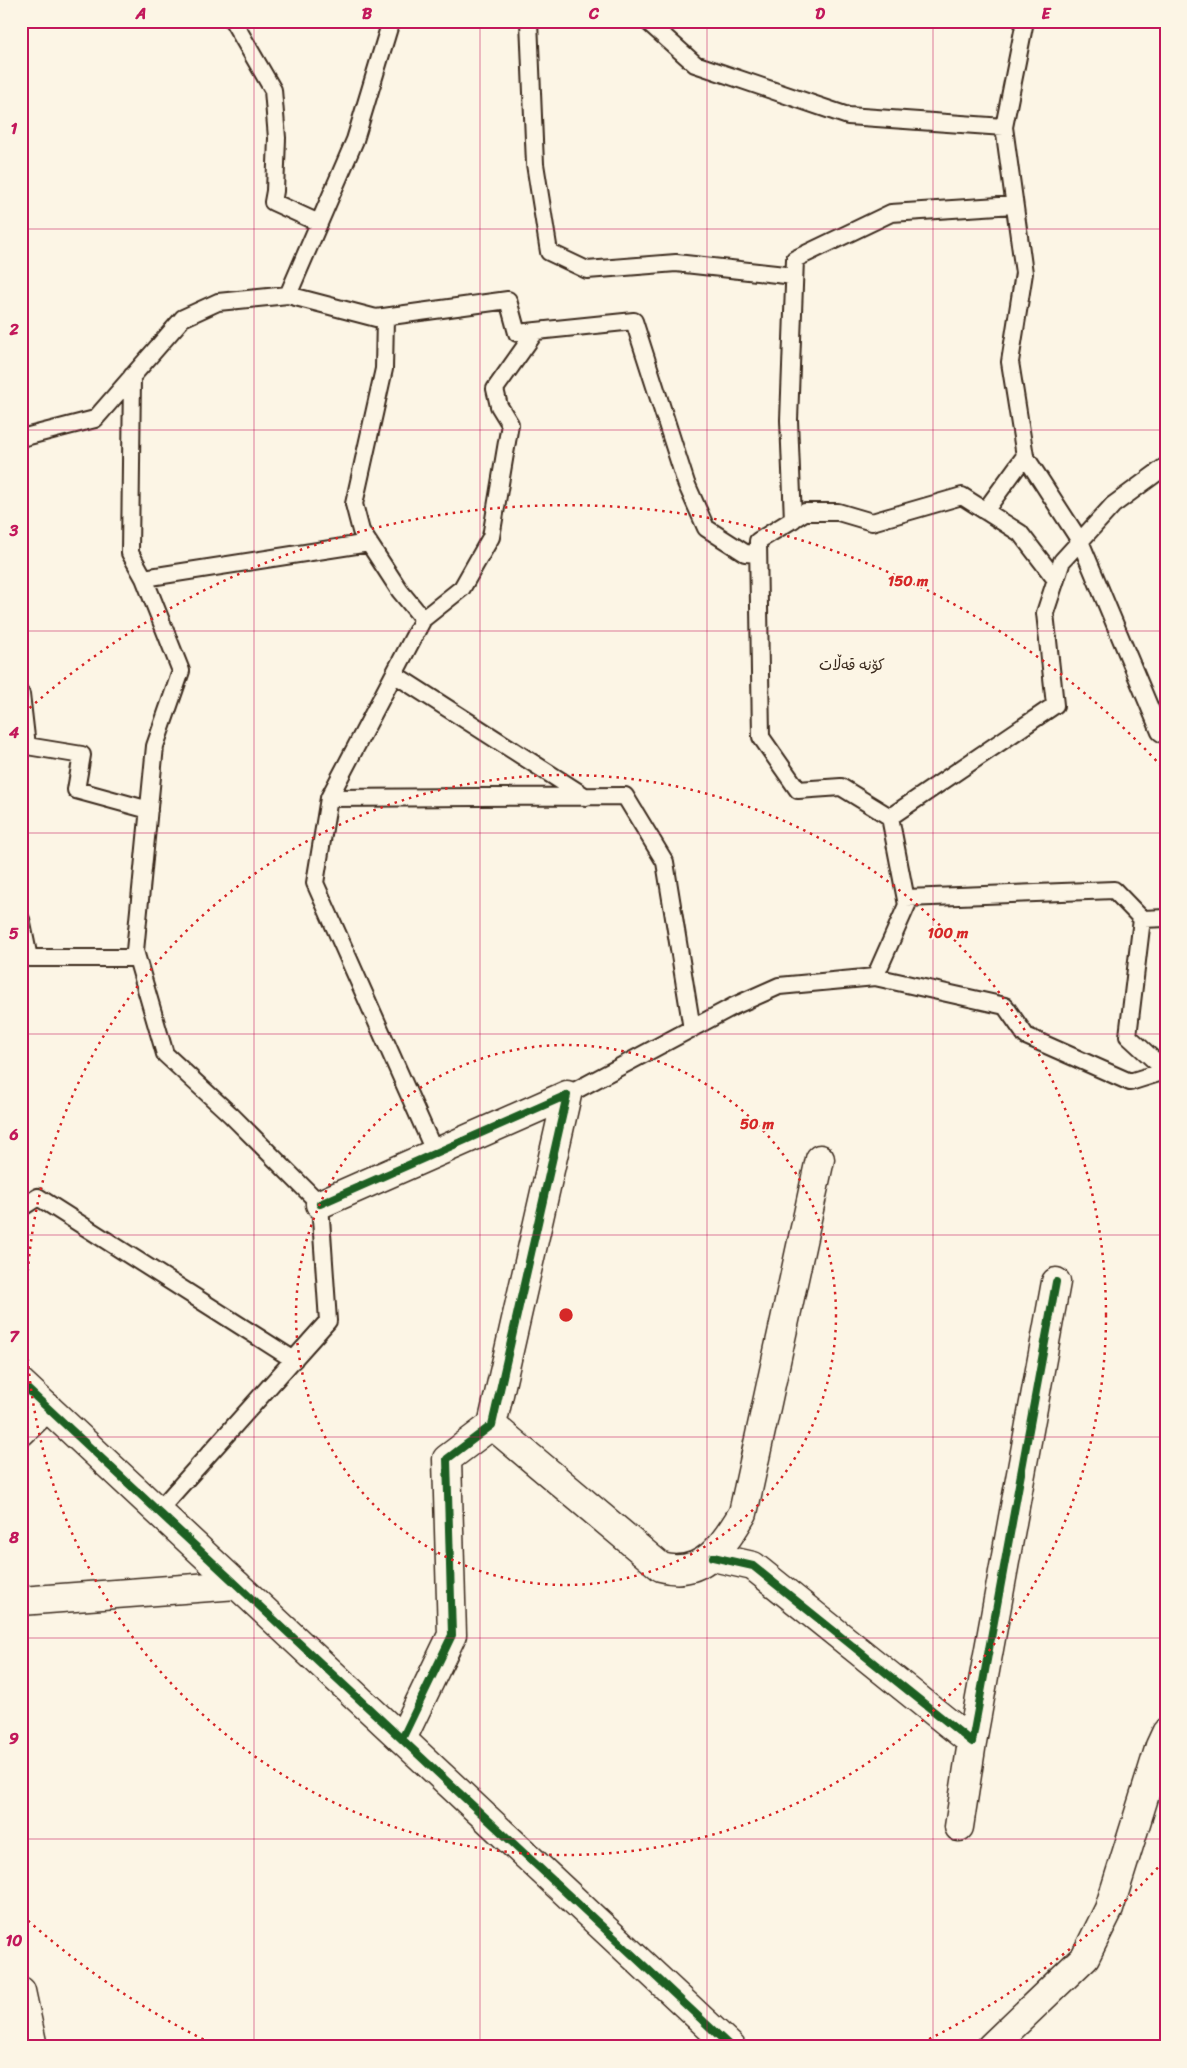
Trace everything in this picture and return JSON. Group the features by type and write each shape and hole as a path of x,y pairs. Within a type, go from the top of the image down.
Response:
{"street":[{"path":"320,1204 567,1095"},
{"path":"402,1739 452,1635 447,1459 492,1425 567,1095"},
{"path":"492,1425 662,1567 673,1570 686,1568 712,1557 727,1540 743,1513 820,1159"},
{"path":"960,1827 972,1742 1056,1282"},
{"path":"21,1383 730,2047"},
{"path":"21,1432 48,1407"},
{"path":"712,1557 754,1566 972,1742"},
{"path":"21,1601 237,1585"},
{"path":"991,2047 1085,1957 1109,1909 1160,1746 1166,1733"},
{"path":"21,1991 33,2047"}],"lane":[{"path":"233,21 273,90 277,138 273,202 319,223"},
{"path":"288,295 355,140 391,21"},
{"path":"529,21 535,164 549,252 587,270 676,263 794,276"},
{"path":"647,21 695,64 848,116 1004,127"},
{"path":"1025,21 1004,127 1024,273 1010,362 1025,456 1080,541 1160,732 1166,736"},
{"path":"793,520 789,420 795,259 891,213 1014,205"},
{"path":"21,438 95,419 183,318 218,302 288,295 376,318 508,300 517,333 634,321 686,483 706,528 745,553 758,554"},
{"path":"385,316 384,369 354,504 361,531 368,543 400,591 423,619"},
{"path":"436,1153 315,883 329,798 423,619 462,588 491,537 510,424 499,406 495,388 536,331"},
{"path":"132,376 130,553 144,578 181,671 155,746 135,951 165,1054 232,1115 320,1204 328,1321 158,1511"},
{"path":"985,511 1025,456"},
{"path":"890,817 1055,705 1045,614 1062,561 1113,505 1166,466"},
{"path":"875,977 907,905 890,817 841,787 798,790 761,738 758,541 806,512 838,512 872,522 962,496 1020,534 1056,580"},
{"path":"144,578 368,543"},
{"path":"394,674 586,797"},
{"path":"21,694 27,746 82,755 76,790 149,810"},
{"path":"329,798 625,796 665,862 692,1029"},
{"path":"906,898 1114,890 1142,919 1166,918"},
{"path":"21,919 29,958 137,958"},
{"path":"1142,919 1128,1036 1166,1071"},
{"path":"567,1095 734,1006 779,986 875,977 1005,1006 1026,1036 1130,1082 1166,1071"},
{"path":"21,1208 38,1197 294,1360"}],"cycle path":[{"path":"320,1204 567,1095 492,1425 447,1459 452,1635 402,1739"},
{"path":"713,1557 753,1566 972,1742 1056,1282"},
{"path":"21,1383 731,2047"}],"district":[{"name":"کۆنە قەڵات","path":"852,665"}]}
